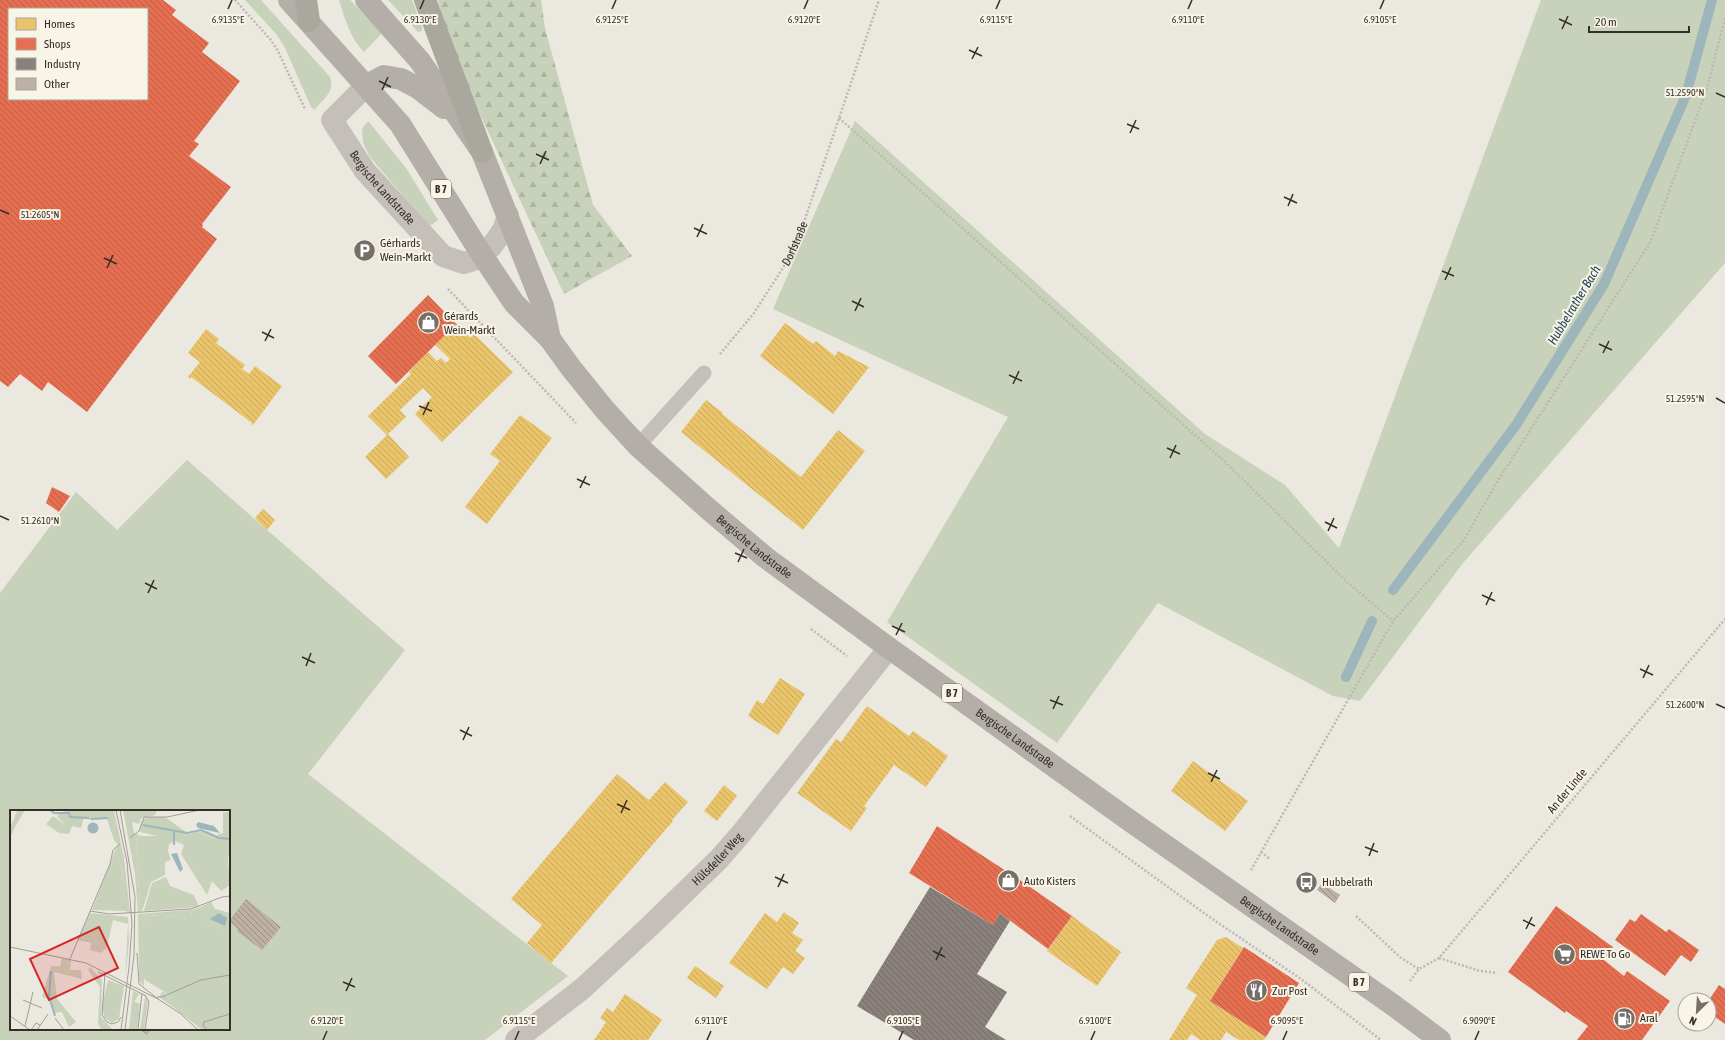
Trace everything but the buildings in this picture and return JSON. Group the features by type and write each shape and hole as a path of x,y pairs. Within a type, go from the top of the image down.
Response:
{"highway":[{"path":"306,0 309,21"},
{"path":"425,0 482,152"}],"main road":[{"name":"Bergische Landstraße","path":"290,0 400,124 482,255 514,303 550,339 605,410 638,446 706,507 766,557 889,648 1440,1040"},
{"name":"Bergische Landstraße","path":"366,0 420,61 482,152 544,306 550,339"},
{"path":"367,85 384,76 401,79 418,88 460,121"}],"street":[{"name":"Bergische Landstraße","path":"367,85 332,120 358,162 443,256 464,263 474,260 482,255 499,236 504,228 508,215"},
{"name":"Hülsdeller Weg","path":"516,1040 582,989 649,928 719,859 740,836 889,648"}],"lane":[{"path":"638,446 704,373"}],"path":[{"path":"235,0 270,39 278,51"},
{"name":"Dorfstraße","path":"704,373 754,313 788,260 802,228 879,0"},
{"path":"1270,859 1261,852 1393,621 1464,540 1494,487 1651,241 1707,88 1725,19"},
{"path":"839,118 1224,461 1347,582 1393,621"},
{"name":"An der Linde","path":"1356,916 1401,958 1419,969 1439,958 1725,619"},
{"path":"1439,958 1480,971 1497,973"}],"green space":[{"path":"245,0 261,0 330,77 330,90 326,97 314,110 311,107 285,48 277,35"},
{"path":"339,0 350,0 382,33 364,52 355,41"},
{"path":"388,0 412,0 422,27 422,31 418,32"},
{"path":"438,0 541,0 545,28 593,205 632,256 564,294 477,108 441,14"},
{"path":"1541,0 1725,0 1725,263 1463,563 1360,701 1333,696 1158,603 1057,743 887,622 1008,417 773,309 855,121 1205,434 1285,485 1339,548"},
{"path":"369,122 406,168 438,220 430,226 370,157 363,143 362,129 366,123"},
{"path":"187,460 405,650 308,774 568,976 485,1040 0,1040 0,593 76,492 117,530"}],"waterway":[{"name":"Hubbelrather Bach","path":"1393,590 1516,425 1604,284 1686,95 1712,0"},
{"name":"Hubbelrather Bach","path":"1346,677 1372,621"}],"place":[{"name":"Gérhards Wein-Markt","path":"365,250"},
{"name":"Gérards Wein-Markt","path":"428,323"},
{"name":"Auto Kisters","path":"1008,881"},
{"name":"Hubbelrath","path":"1306,882"},
{"name":"REWE To Go","path":"1565,954"},
{"name":"Zur Post","path":"1256,991"},
{"name":"Aral","path":"1625,1018"}]}
